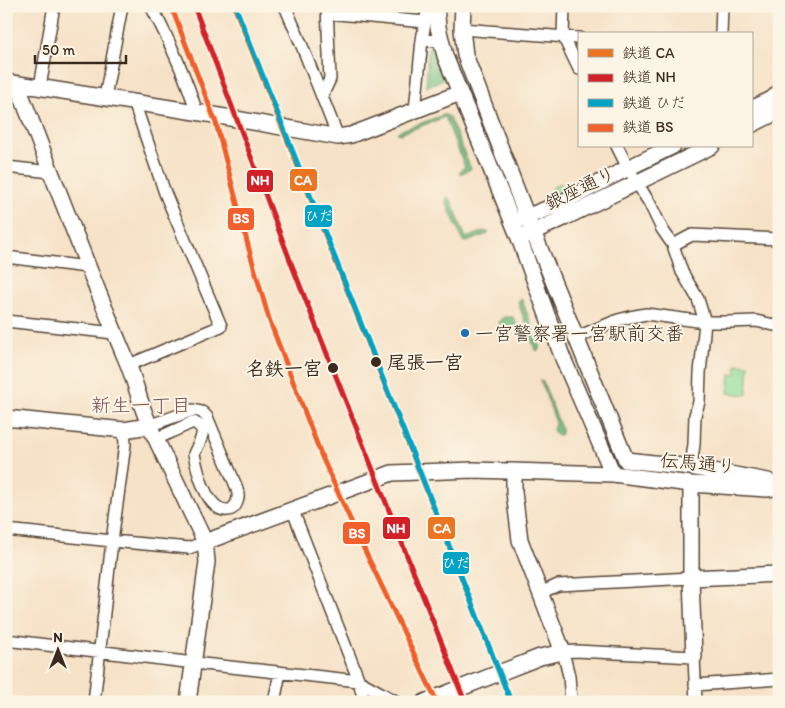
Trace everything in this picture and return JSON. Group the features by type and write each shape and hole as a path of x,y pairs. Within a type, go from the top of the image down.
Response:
{"street":[{"path":"40,87 54,6"},
{"path":"104,97 122,6"},
{"path":"151,6 170,41 197,112"},
{"path":"285,6 338,137"},
{"path":"415,110 422,40 428,6"},
{"path":"436,6 438,27 445,56 519,238 562,356 612,474 626,460 527,217 465,54 462,29 463,6"},
{"path":"564,6 563,36 578,67"},
{"path":"721,32 722,6"},
{"path":"322,96 330,79 327,9 425,22"},
{"path":"462,29 578,38"},
{"path":"422,40 441,42"},
{"path":"12,83 197,112 338,137 351,135 460,93"},
{"path":"12,83 52,172 87,267 129,365 152,432 205,542 206,562 188,702"},
{"path":"753,113 779,92"},
{"path":"129,365 221,326 165,193 134,102"},
{"path":"753,113 778,112"},
{"path":"618,148 662,229 673,245 682,272 698,299 705,322 699,402 695,414 691,467"},
{"name":"銀座通り","path":"512,222 557,205 669,148"},
{"name":"銀座通り","path":"519,238 708,148"},
{"path":"6,167 52,172"},
{"path":"673,245 692,235 779,239"},
{"path":"6,257 87,267"},
{"path":"577,337 618,320 646,314 705,322 756,322 779,326"},
{"path":"6,321 114,333"},
{"path":"6,418 152,432 193,422 198,424 201,429 202,440 194,454 206,494 219,509 225,511 231,509 236,504 239,496 236,486 206,417 202,412 192,410 152,432"},
{"path":"94,702 124,444 124,430"},
{"name":"伝馬通り","path":"626,460 691,467 767,481 779,486"},
{"name":"伝馬通り","path":"205,542 392,473 473,470 612,474 692,484 767,490 779,486"},
{"path":"514,472 514,492 520,540 563,652 569,676 571,702"},
{"path":"692,484 691,578 696,702"},
{"path":"293,511 359,682 364,702"},
{"path":"6,530 189,548 205,542"},
{"path":"540,593 558,585 779,574"},
{"path":"6,640 359,682 398,702"},
{"path":"425,702 540,657 563,652 694,657"},
{"path":"274,702 280,673"},
{"path":"695,685 779,680"}],"green space":[{"path":"438,47 448,77 426,87 428,49"},
{"path":"443,115 449,117 471,169 462,173 459,173 465,167 445,117 400,134 397,133"},
{"path":"560,183 564,188 575,183 576,186 554,197 552,188"},
{"path":"447,197 451,200 466,238 485,231 488,234 467,242 463,241 446,202"},
{"path":"520,299 540,347 538,351 535,349 518,302"},
{"path":"504,317 513,317 519,329 502,329 499,322"},
{"path":"737,364 749,365 747,395 728,393 730,374 736,374"},
{"path":"540,380 543,382 561,428 561,434 557,436 553,430 555,420"}],"rail line":[{"name":"BS","path":"171,6 216,123 269,319 322,457 437,702"},
{"name":"NH","path":"194,6 293,268 465,702"},
{"name":"CA","path":"234,6 511,702"},
{"name":"ひだ","path":"236,8 511,702"}],"place":[{"name":"一宮警察署一宮駅前交番","path":"465,333"},
{"name":"尾張一宮","path":"376,362"},
{"name":"名鉄一宮","path":"333,368"}],"district":[{"name":"新生一丁目","path":"141,405"}]}
